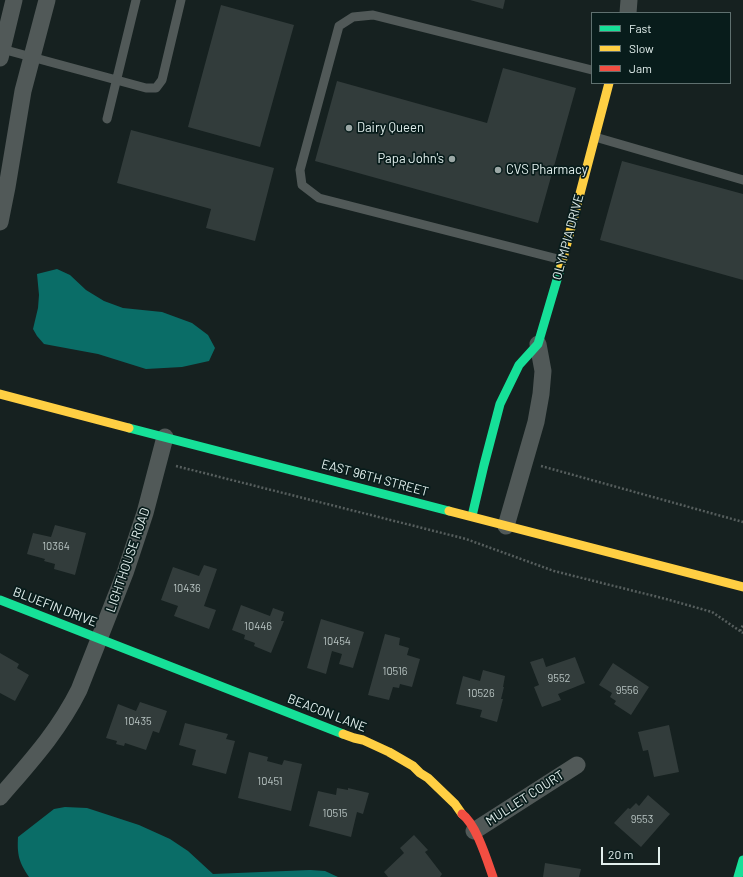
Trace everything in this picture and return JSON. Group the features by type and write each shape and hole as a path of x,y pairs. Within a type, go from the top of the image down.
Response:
{"street":[{"path":"1,54 14,0"},
{"path":"0,222 23,91 46,0"},
{"path":"628,12 630,0"},
{"name":"OLYMPIA DRIVE","path":"472,516 500,404 519,366 538,344 609,84"},
{"name":"OLYMPIA DRIVE","path":"506,526 536,422 541,394 543,371 538,344"},
{"name":"EAST 96TH STREET","path":"0,394 743,587"},
{"name":"LIGHTHOUSE ROAD","path":"0,797 38,754 60,723 79,690 125,572 145,513 165,437"},
{"name":"BLUEFIN DRIVE","path":"0,600 100,638"},
{"name":"BEACON LANE","path":"100,638 363,740 389,752 413,766 428,778 455,804 460,812 466,816 479,839 493,877"},
{"name":"MULLET COURT","path":"474,831 577,765"},
{"path":"738,877 743,860"}],"lane":[{"path":"107,119 136,0"},
{"path":"1,54 32,57 146,88 156,88 162,80 181,0"},
{"path":"562,260 319,198 302,185 300,170 339,26 353,17 373,15 591,70"},
{"path":"595,137 743,180"}],"path":[{"path":"158,461 466,539 554,571 712,612 742,632 743,625"},
{"path":"525,462 743,522"}],"water":[{"path":"57,269 70,275 86,290 104,301 123,308 162,312 192,323 208,335 215,348 209,361 182,367 146,369 98,354 44,344 33,329 38,308 39,295 37,274"},
{"path":"65,807 87,808 139,825 170,839 188,851 213,874 310,870 325,871 338,877 29,877 19,858 18,837 54,809"}],"building":[{"path":"470,0 505,0 503,9"},
{"path":"221,5 294,25 260,147 188,127"},
{"path":"503,68 576,88 538,223 315,161 337,81 487,123"},
{"path":"131,130 274,168 255,241 206,228 211,209 117,183"},
{"path":"622,161 743,194 743,280 600,240"},
{"path":"55,525 86,533 75,575 54,569 55,564 44,561 45,559 27,554 33,533 51,537"},
{"path":"204,565 217,569 204,606 216,610 209,629 174,616 178,606 161,600 173,567 199,576"},
{"path":"241,605 270,616 273,608 284,612 281,621 284,621 271,653 254,646 255,643 244,639 245,635 232,630"},
{"path":"321,619 364,632 353,668 339,664 342,654 332,651 326,674 307,668"},
{"path":"385,634 400,638 399,645 409,648 407,655 420,659 412,687 400,684 399,688 393,687 389,700 368,695"},
{"path":"0,653 19,664 17,668 29,675 15,701 0,693"},
{"path":"575,657 585,683 558,694 561,700 542,707 534,687 539,685 530,662 543,658 546,667"},
{"path":"613,663 649,687 631,715 614,704 616,701 610,697 612,693 599,685"},
{"path":"483,670 505,676 501,699 503,699 497,722 480,717 482,710 456,704 463,676 480,681"},
{"path":"140,702 167,711 159,733 153,731 146,750 125,743 124,746 116,744 117,741 106,738 118,704 136,711"},
{"path":"185,723 228,734 226,739 235,741 226,774 192,765 196,750 179,745"},
{"path":"669,725 679,772 654,777 648,750 643,751 638,732"},
{"path":"249,752 268,757 267,761 282,765 284,760 302,764 291,811 238,798"},
{"path":"337,788 348,790 348,788 369,793 363,814 357,812 351,837 309,826 318,791 336,795"},
{"path":"648,795 670,814 641,847 614,823 628,808 630,809 636,803 639,806"},
{"path":"414,835 428,850 425,852 442,874 440,877 388,877 384,872 404,853 400,848"},
{"path":"545,863 581,869 579,877 543,877"}],"traffic: fast":[{"path":"472,516 500,404 519,365 538,344 561,266"},
{"path":"129,428 449,511"},
{"path":"0,600 343,734"},
{"path":"738,877 743,860"}],"traffic: slow":[{"path":"561,266 609,84"},
{"path":"0,394 129,428"},
{"path":"449,511 743,587"},
{"path":"343,734 363,740 389,752 413,766 455,804 462,814"}],"traffic: jam":[{"path":"462,814 472,826 476,834 493,877"}],"place":[{"name":"Dairy Queen","path":"349,128"},
{"name":"Papa John's","path":"452,159"},
{"name":"CVS Pharmacy","path":"498,170"}]}
